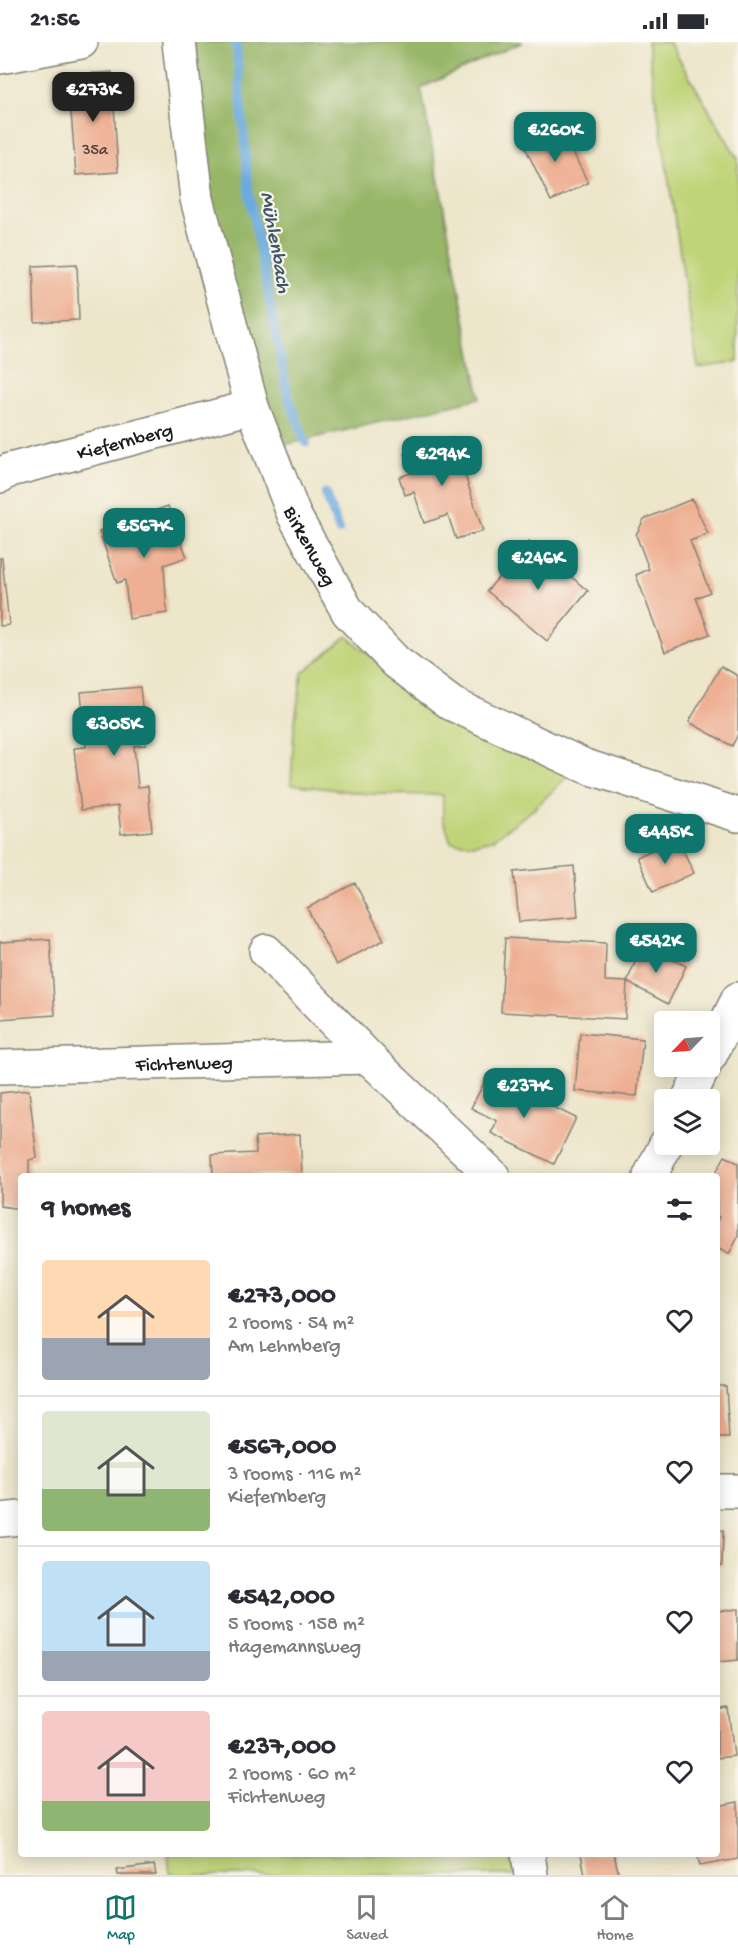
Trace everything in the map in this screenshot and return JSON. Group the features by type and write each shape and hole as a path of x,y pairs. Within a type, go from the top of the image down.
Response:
{"street":[{"path":"0,57 81,42"},
{"name":"Birkenweg","path":"179,42 197,199 252,406 294,514 348,612 396,662 452,704 585,766 738,814"},
{"name":"Kiefernberg","path":"0,476 10,470 252,406"},
{"path":"266,951 368,1057 491,1173"},
{"path":"720,1036 738,999"},
{"name":"Fichtenweg","path":"0,1067 368,1057"},
{"path":"652,1173 660,1155"},
{"path":"720,1491 738,1491"},
{"path":"0,1520 18,1518"},
{"path":"528,1857 531,1875"}],"green space":[{"path":"194,42 523,42 421,88 480,398 280,446 209,197"},
{"path":"647,42 669,42 738,159 738,362 698,368"},
{"path":"347,636 443,719 569,775 534,809 492,840 473,844 451,842 443,819 443,795 368,794 291,784 294,728 302,673"},
{"path":"168,1857 513,1857 516,1875 170,1875"}],"building":[{"path":"112,72 118,172 76,175 68,75"},
{"path":"560,126 588,183 551,201 523,143"},
{"path":"77,264 79,320 35,322 33,266"},
{"path":"453,438 483,531 456,539 448,515 424,523 414,492 405,495 399,477 411,473 405,453"},
{"path":"692,499 708,534 690,541 710,592 696,598 710,634 665,652 636,575 649,569 636,535 644,519"},
{"path":"168,506 187,557 164,565 167,613 129,619 125,580 117,583 99,531"},
{"path":"529,541 588,591 547,641 487,591"},
{"path":"0,558 2,558 9,625 0,626"},
{"path":"721,666 738,676 738,734 732,746 689,722"},
{"path":"140,687 146,745 134,746 138,787 148,786 152,831 121,834 118,806 81,810 74,748 86,747 81,692"},
{"path":"677,838 694,873 653,892 637,857"},
{"path":"574,866 578,917 519,922 514,872"},
{"path":"355,883 384,940 336,965 307,908"},
{"path":"505,938 606,943 605,981 627,982 625,1019 501,1012"},
{"path":"50,939 55,1015 0,1019 0,942"},
{"path":"642,945 686,966 668,1004 627,982"},
{"path":"580,1033 643,1039 637,1096 575,1091"},
{"path":"488,1075 576,1118 554,1164 491,1133 497,1121 471,1108"},
{"path":"29,1090 37,1158 29,1160 29,1173 18,1173 18,1209 0,1206 0,1093"},
{"path":"300,1134 302,1173 213,1173 212,1155 256,1153 255,1137"},
{"path":"725,1156 738,1163 738,1237 729,1254 720,1250 720,1173 716,1173"},
{"path":"720,1386 726,1386 729,1438 720,1438"},
{"path":"720,1531 723,1531 722,1566 720,1566"},
{"path":"738,1609 738,1660 720,1662 720,1611"},
{"path":"728,1708 734,1756 720,1758 720,1709"},
{"path":"738,1802 738,1859 700,1866 698,1857 720,1857 720,1805"},
{"path":"582,1857 615,1857 619,1875 585,1875"},
{"path":"154,1865 156,1875 118,1875 117,1870"}],"waterway":[{"name":"Mühlenbach","path":"236,42 249,194 288,396 306,443"},
{"name":"Mühlenbach","path":"325,493 339,530"}]}
